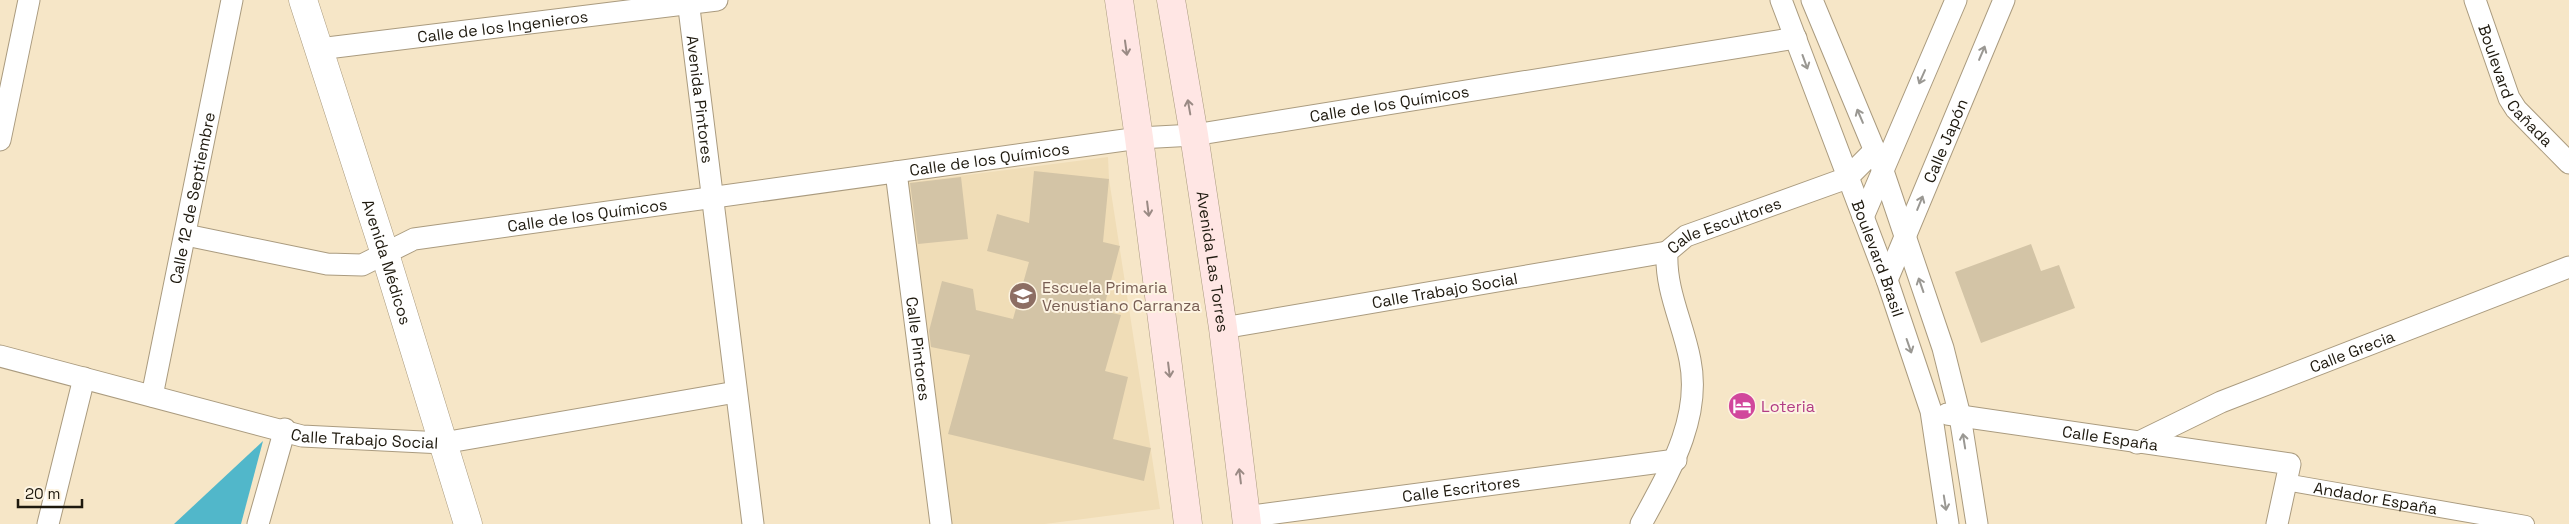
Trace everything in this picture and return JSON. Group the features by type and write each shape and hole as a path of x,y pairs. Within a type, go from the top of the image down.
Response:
{"main road":[{"path":"1119,0 1139,138 1188,524"},
{"name":"Avenida Las Torres","path":"1171,0 1194,135 1222,328 1246,521"}],"street":[{"path":"0,140 29,0"},
{"name":"Calle 12 de Septiembre","path":"152,396 232,0"},
{"name":"Avenida Médicos","path":"303,0 385,254 468,524"},
{"name":"Calle de los Ingenieros","path":"319,49 717,0"},
{"name":"Boulevard Brasil","path":"1781,0 1887,280 1931,411 1948,524"},
{"name":"Boulevard Brasil","path":"1812,0 1879,159 1943,348 1960,416 1977,524"},
{"path":"1863,217 1879,159 1956,0"},
{"name":"Calle Japón","path":"1887,280 2004,0"},
{"name":"Boulevard Cañada","path":"2475,0 2509,98 2516,109 2569,163"},
{"name":"Avenida Pintores","path":"689,2 711,198"},
{"name":"Calle de los Químicos","path":"186,235 326,264 362,265 414,239 1139,138 1194,135 1796,38"},
{"name":"Calle Escultores","path":"1641,524 1676,460 1690,410 1692,376 1690,360 1666,274 1667,252 1686,236 1848,178 1879,159"},
{"name":"Calle Pintores","path":"896,172 941,524"},
{"path":"711,198 753,524"},
{"name":"Calle Trabajo Social","path":"1222,328 1667,252"},
{"name":"Calle Grecia","path":"2136,443 2221,402 2569,267"},
{"name":"Calle Trabajo Social","path":"0,356 285,429 302,436 443,443 736,392"},
{"path":"48,524 84,378"},
{"name":"Calle España","path":"1931,411 2136,443 2287,473"},
{"path":"258,524 285,429"},
{"name":"Calle Escritores","path":"1246,521 1676,460"},
{"path":"2277,524 2287,473"},
{"name":"Andador España","path":"2287,473 2526,524"}],"shaded area":[{"name":"Escuela Primaria Venustiano Carranza","path":"1108,157 1109,179 1160,509 1045,524 951,524 904,183"}],"water":[{"path":"263,441 241,524 174,524"}],"building":[{"path":"1034,171 1109,179 1103,242 1120,246 1103,311 1121,315 1105,371 1128,377 1113,439 1151,448 1144,481 948,434 970,355 931,347 929,331 942,281 973,289 976,310 1013,319 1029,262 987,251 997,214 1029,223"},
{"path":"961,177 968,239 918,244 910,183"},
{"path":"2031,244 2041,271 2059,265 2075,308 1981,343 1955,272"}],"place":[{"name":"Escuela Primaria Venustiano Carranza","path":"1023,296"},
{"name":"Loteria","path":"1742,406"}]}
